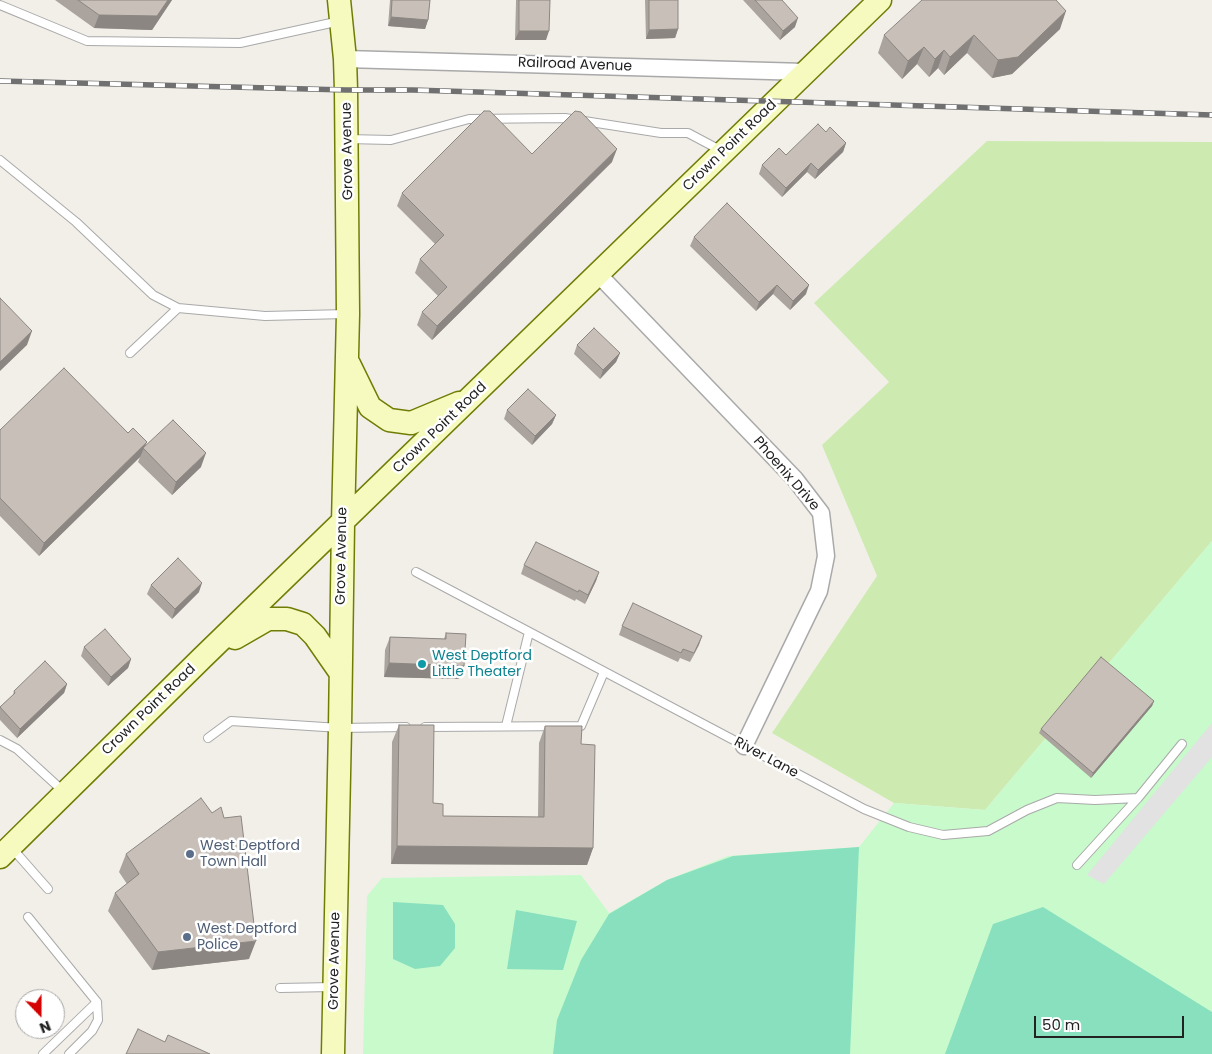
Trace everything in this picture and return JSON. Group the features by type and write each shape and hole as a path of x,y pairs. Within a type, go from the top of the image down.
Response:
{"main road":[{"name":"Crown Point Road","path":"5,852 202,658 880,0"},
{"name":"Grove Avenue","path":"333,1054 348,314 345,59 340,10"},
{"path":"347,360 370,407 389,420 411,423 470,399"},
{"path":"202,658 268,619 288,619 303,624 309,630 340,672"}],"street":[{"name":"Railroad Avenue","path":"345,59 805,72"},
{"name":"Phoenix Drive","path":"598,274 795,479 821,513 826,556 819,591 744,746"}],"lane":[{"path":"0,5 87,41 240,43 340,10"},
{"path":"347,139 391,140 469,119 565,118 661,132 688,133 724,152"},
{"path":"0,160 76,222 153,295 178,308 265,316 348,314"},
{"path":"130,353 178,308"},
{"name":"River Lane","path":"416,572 864,809 909,827 943,835 988,831 1027,810 1057,798 1095,800 1138,798"},
{"path":"506,726 529,632"},
{"path":"208,738 231,721 340,728 581,726 604,672"},
{"path":"0,740 17,749 64,793"},
{"path":"1077,865 1138,798 1182,744"},
{"path":"5,852 48,889"},
{"path":"28,917 97,1002 98,1020 92,1031 69,1054"},
{"path":"280,988 335,987"},
{"path":"43,1054 97,1002"}],"green space":[{"path":"987,141 1212,142 1212,541 985,810 894,803 772,733 877,576 822,445 889,382 814,303"},
{"path":"1212,541 1212,1054 363,1054 367,896 382,878 581,875 609,913 667,880 728,856 859,847 894,803 985,810"},
{"path":"859,847 850,1054 553,1054 557,1020 581,960 609,914 667,880 733,856"},
{"path":"393,902 443,905 455,924 455,948 440,966 415,969 393,959"},
{"path":"1043,907 1212,1012 1212,1054 945,1054 993,924"},
{"path":"516,910 577,921 563,970 507,969"}],"shaded area":[{"path":"1212,723 1212,757 1104,884 1087,875"}],"building":[{"path":"78,0 168,0 157,16 99,15"},
{"path":"392,0 430,0 428,20 391,17"},
{"path":"519,0 550,0 549,31 519,31"},
{"path":"649,0 678,0 678,29 649,30"},
{"path":"755,0 782,0 798,18 783,31"},
{"path":"922,0 1056,0 1066,11 1018,57 998,60 974,35 950,57 944,50 935,59 924,47 908,61 884,35"},
{"path":"484,111 490,111 532,154 575,111 581,112 617,149 437,326 422,312 447,287 420,259 444,235 402,193"},
{"path":"818,124 826,132 830,127 846,143 818,170 811,163 786,188 762,165 779,148 786,155"},
{"path":"727,203 809,285 793,301 777,285 759,302 694,237"},
{"path":"0,298 32,331 0,362"},
{"path":"594,328 620,353 603,370 577,345"},
{"path":"64,368 128,433 133,428 147,442 44,543 0,498 0,430"},
{"path":"528,389 556,415 535,436 507,410"},
{"path":"173,420 206,453 176,482 143,448"},
{"path":"536,542 599,572 588,595 579,590 578,592 524,565"},
{"path":"178,558 202,583 175,609 151,585"},
{"path":"633,603 702,636 694,653 683,649 681,653 622,626"},
{"path":"105,629 131,659 111,677 84,647"},
{"path":"446,633 466,634 464,666 389,663 390,637 446,639"},
{"path":"1101,657 1154,701 1093,773 1041,729"},
{"path":"45,661 67,684 20,729 0,707"},
{"path":"399,725 434,725 433,803 443,804 443,816 544,817 545,726 582,726 581,744 595,745 593,848 397,846"},
{"path":"201,798 212,813 221,807 224,818 241,816 256,941 158,952 115,893 139,874 126,854"},
{"path":"138,1029 165,1042 168,1035 210,1054 126,1054"}],"railway":[{"path":"0,81 413,90 1212,115"}],"place":[{"name":"West Deptford Little Theater","path":"422,664"},
{"name":"West Deptford Town Hall","path":"190,854"},
{"name":"West Deptford Police","path":"187,937"}]}
